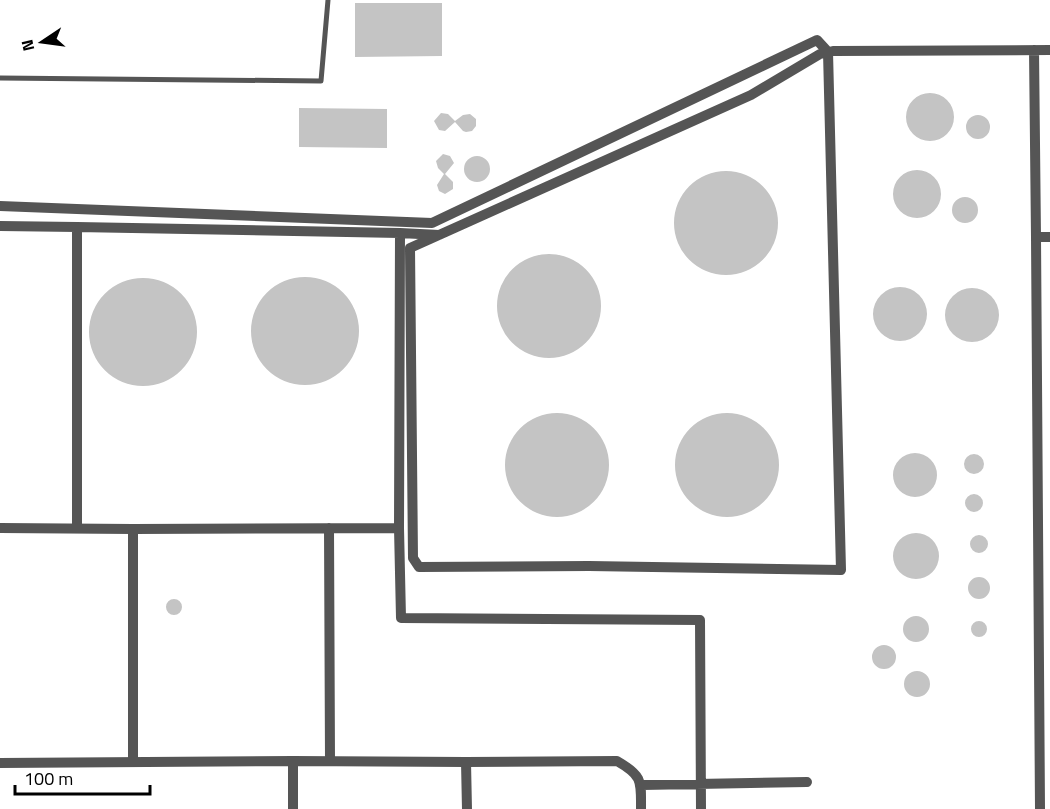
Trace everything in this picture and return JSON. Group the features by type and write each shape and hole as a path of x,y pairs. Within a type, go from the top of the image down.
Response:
{"street":[{"path":"0,206 432,223 817,40 828,52 842,570 589,566 419,567 413,558 410,248 751,95 820,54 828,52 1050,50"},
{"path":"1034,50 1045,782 1040,809"},
{"path":"0,226 439,235"},
{"path":"77,227 77,528"},
{"path":"400,233 401,618 700,620 701,809"},
{"path":"1036,237 1050,237"},
{"path":"0,528 399,528"},
{"path":"329,528 330,761"},
{"path":"133,529 133,762"},
{"path":"293,761 293,809"},
{"path":"0,763 617,761 637,776 642,785 641,809"},
{"path":"466,762 467,809"},
{"path":"642,785 807,782"}],"lane":[{"path":"0,78 321,81 328,0"}],"building":[{"path":"355,3 442,3 442,56 355,57"},
{"path":"930,93 947,100 954,117 947,134 930,141 913,134 906,117 913,100"},
{"path":"299,108 387,109 387,148 299,147"},
{"path":"441,113 448,114 455,121 463,115 470,114 476,119 476,126 472,131 466,132 455,122 445,131 439,130 434,121"},
{"path":"978,115 983,116 989,122 989,132 983,138 978,139 973,138 967,132 966,127 967,122 973,116"},
{"path":"443,154 450,156 454,163 445,174 453,182 453,189 445,194 439,191 437,185 444,174 438,168 436,161"},
{"path":"477,156 486,160 490,169 486,178 477,182 468,178 464,169 468,160"},
{"path":"917,170 934,177 941,194 934,211 917,218 900,211 893,194 900,177"},
{"path":"726,171 746,175 763,186 774,203 778,223 774,243 763,260 746,271 726,275 706,271 689,260 678,243 674,223 678,203 689,186 706,175"},
{"path":"965,197 974,201 978,210 974,219 965,223 956,219 952,210 956,201"},
{"path":"549,254 569,258 586,269 597,286 601,306 597,326 586,343 569,354 549,358 529,354 512,343 501,326 497,306 501,286 512,269 529,258"},
{"path":"305,277 326,281 343,293 355,310 359,331 355,352 343,369 326,381 305,385 284,381 267,369 255,352 251,331 255,310 267,293 284,281"},
{"path":"143,278 164,282 181,294 193,311 197,332 193,353 181,370 164,382 143,386 122,382 105,370 93,353 89,332 93,311 105,294 122,282"},
{"path":"900,287 910,289 919,295 925,304 927,314 925,324 919,333 910,339 900,341 890,339 881,333 875,324 873,314 875,304 881,295 890,289"},
{"path":"972,288 982,290 991,296 997,305 999,315 997,325 991,334 982,340 972,342 962,340 953,334 947,325 945,315 947,305 953,296 962,290"},
{"path":"557,413 577,417 594,428 605,445 609,465 605,485 594,502 577,513 557,517 537,513 520,502 509,485 505,465 509,445 520,428 537,417"},
{"path":"727,413 747,417 764,428 775,445 779,465 775,485 764,502 747,513 727,517 707,513 690,502 679,485 675,465 679,445 690,428 707,417"},
{"path":"915,453 924,454 931,459 936,466 936,484 931,491 924,496 915,497 906,496 899,491 894,484 893,475 894,466 899,459 906,454"},
{"path":"974,454 981,457 984,464 981,471 974,474 967,471 964,464 967,457"},
{"path":"974,494 980,497 983,503 980,509 974,512 968,509 965,503 968,497"},
{"path":"916,533 932,540 939,556 932,572 916,579 900,572 893,556 900,540"},
{"path":"975,535 983,535 988,540 986,551 975,553 970,548 970,540"},
{"path":"979,577 989,584 990,588 983,598 979,599 969,592 968,588 975,578"},
{"path":"174,599 180,601 182,607 180,613 174,615 168,613 166,607 168,601"},
{"path":"916,616 925,620 929,629 925,638 916,642 907,638 903,629 907,620"},
{"path":"979,621 985,623 987,629 985,635 979,637 973,635 971,629 973,623"},
{"path":"884,645 893,648 896,657 893,666 884,669 875,666 872,657 875,648"},
{"path":"917,671 926,675 930,684 926,693 917,697 908,693 904,684 908,675"}]}
